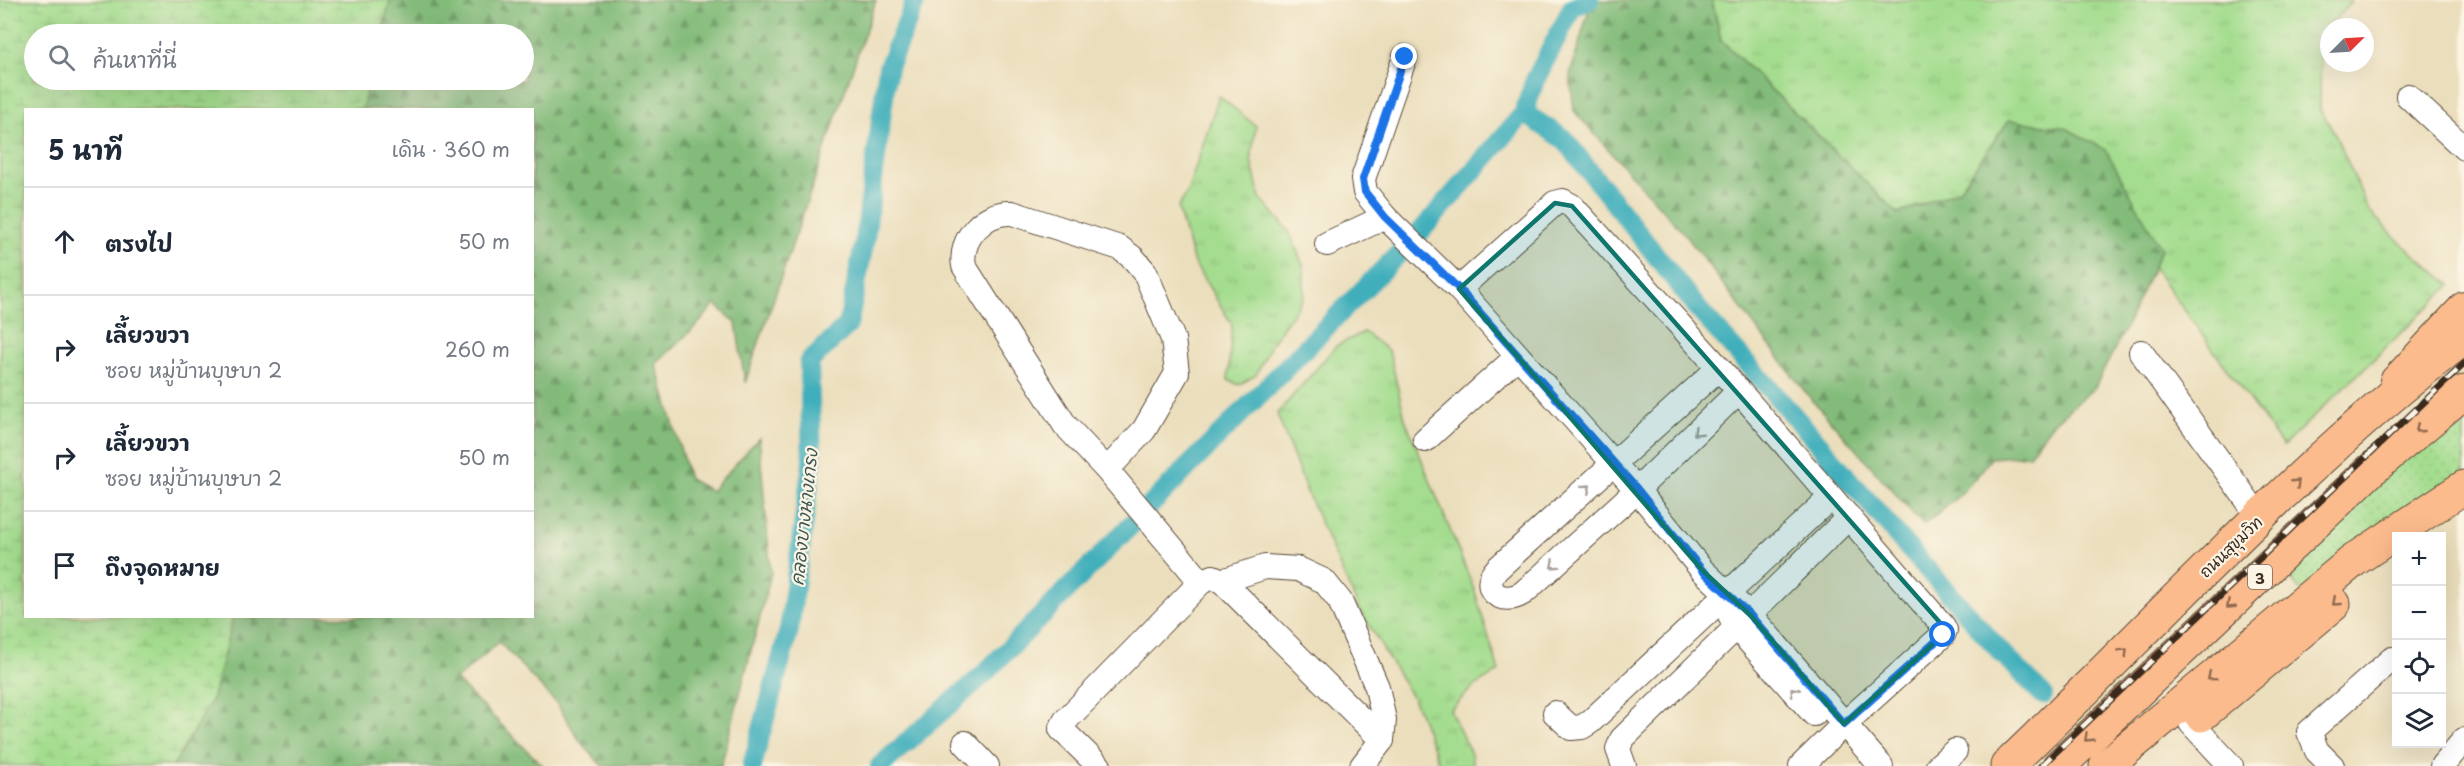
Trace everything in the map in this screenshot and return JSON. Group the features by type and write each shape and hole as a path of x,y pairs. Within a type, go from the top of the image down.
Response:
{"highway":[{"name":"ถนนสุขุมวิท","path":"2007,766 2352,431 2464,338"},
{"name":"3","path":"2059,766 2371,470 2464,392"},
{"path":"2106,766 2353,561 2464,487"},
{"path":"2427,532 2464,508"},
{"path":"2137,766 2392,554"}],"main road":[{"path":"2352,431 2408,366 2464,307"}],"street":[{"path":"1405,57 1363,179 1365,192 1392,225 1459,289 1613,465 1637,489 1744,622 1838,729 1881,766"},
{"path":"2408,96 2464,148"},
{"path":"1459,289 1555,203 1563,201 1572,206 1719,368 1945,630 1943,635 1838,729 1801,766"},
{"path":"1107,470 1144,429 1178,373 1173,339 1145,272 1120,249 1003,212 974,230 964,243 962,254 964,266 1065,425 1107,470 1143,514 1211,582 1382,740"},
{"path":"1327,244 1392,225"},
{"path":"2141,352 2260,518"},
{"path":"1425,440 1518,356"},
{"path":"1719,368 1497,569 1491,575 1490,583 1493,592 1503,599 1514,599 1523,592 1637,489 1739,392"},
{"path":"1555,713 1571,728 1582,728 1725,598 1831,497"},
{"path":"1624,766 1618,749 1622,739 1849,518"},
{"path":"1099,766 1061,729 1078,708 1211,582 1265,567 1298,569 1324,581 1340,601 1377,687 1384,720 1382,740 1362,766"},
{"path":"2332,766 2318,751 2309,732 2392,659"},
{"path":"2191,723 2231,766"},
{"path":"1838,729 1861,766"},
{"path":"2442,766 2464,740"},
{"path":"964,743 987,766"}],"highlighted area":[{"path":"1555,203 1572,206 1943,626 1943,635 1844,724 1750,615 1702,570 1459,289"}],"green space":[{"path":"0,0 390,0 384,24 24,24 24,90 367,90 362,108 24,108 24,618 233,618 213,697 173,766 0,766"},
{"path":"390,0 876,0 745,383 736,323 715,304 700,322 656,364 689,479 711,491 759,438 771,574 721,766 602,766 580,741 558,705 499,642 456,680 543,766 173,766 213,697 233,618 534,618 534,108 362,108 367,90 534,90 534,24 384,24"},
{"path":"1587,0 1712,0 1721,40 1898,214 1959,190 2009,120 2066,128 2106,150 2161,249 2128,323 2095,387 2052,424 2029,455 1991,458 1960,494 1923,525 1806,393 1687,237 1574,111 1570,75 1589,9"},
{"path":"1712,0 2352,0 2337,18 2320,18 2320,110 2335,133 2369,211 2402,244 2451,285 2283,446 2153,267 2161,249 2009,120 1959,190 1898,214 1721,40"},
{"path":"1219,96 1256,126 1251,160 1260,198 1289,231 1304,268 1304,297 1273,341 1256,375 1239,385 1228,380 1232,324 1194,263 1178,208 1187,193"},
{"path":"1364,332 1389,351 1405,419 1474,589 1499,671 1473,687 1450,710 1471,754 1473,766 1440,766 1415,702 1359,609 1309,497 1277,414 1336,346"},
{"path":"2464,397 2464,487 2399,532 2392,532 2392,537 2306,597 2276,562"}],"waterway":[{"name":"คลองบางนางเกรง","path":"752,766 789,630 812,463 809,362 848,325 865,239 888,67 916,0"},
{"path":"880,766 984,674 1422,230 1524,113 1535,80 1572,8 1589,0"},
{"path":"1524,113 1564,139 1698,309 2001,652 2043,695"}],"railway":[{"path":"2041,766 2464,364"}],"route":[{"path":"1405,57 1363,179 1362,186 1365,192 1385,217 1459,289 1613,465 1637,489 1702,570 1750,615 1844,724 1943,635"}]}
